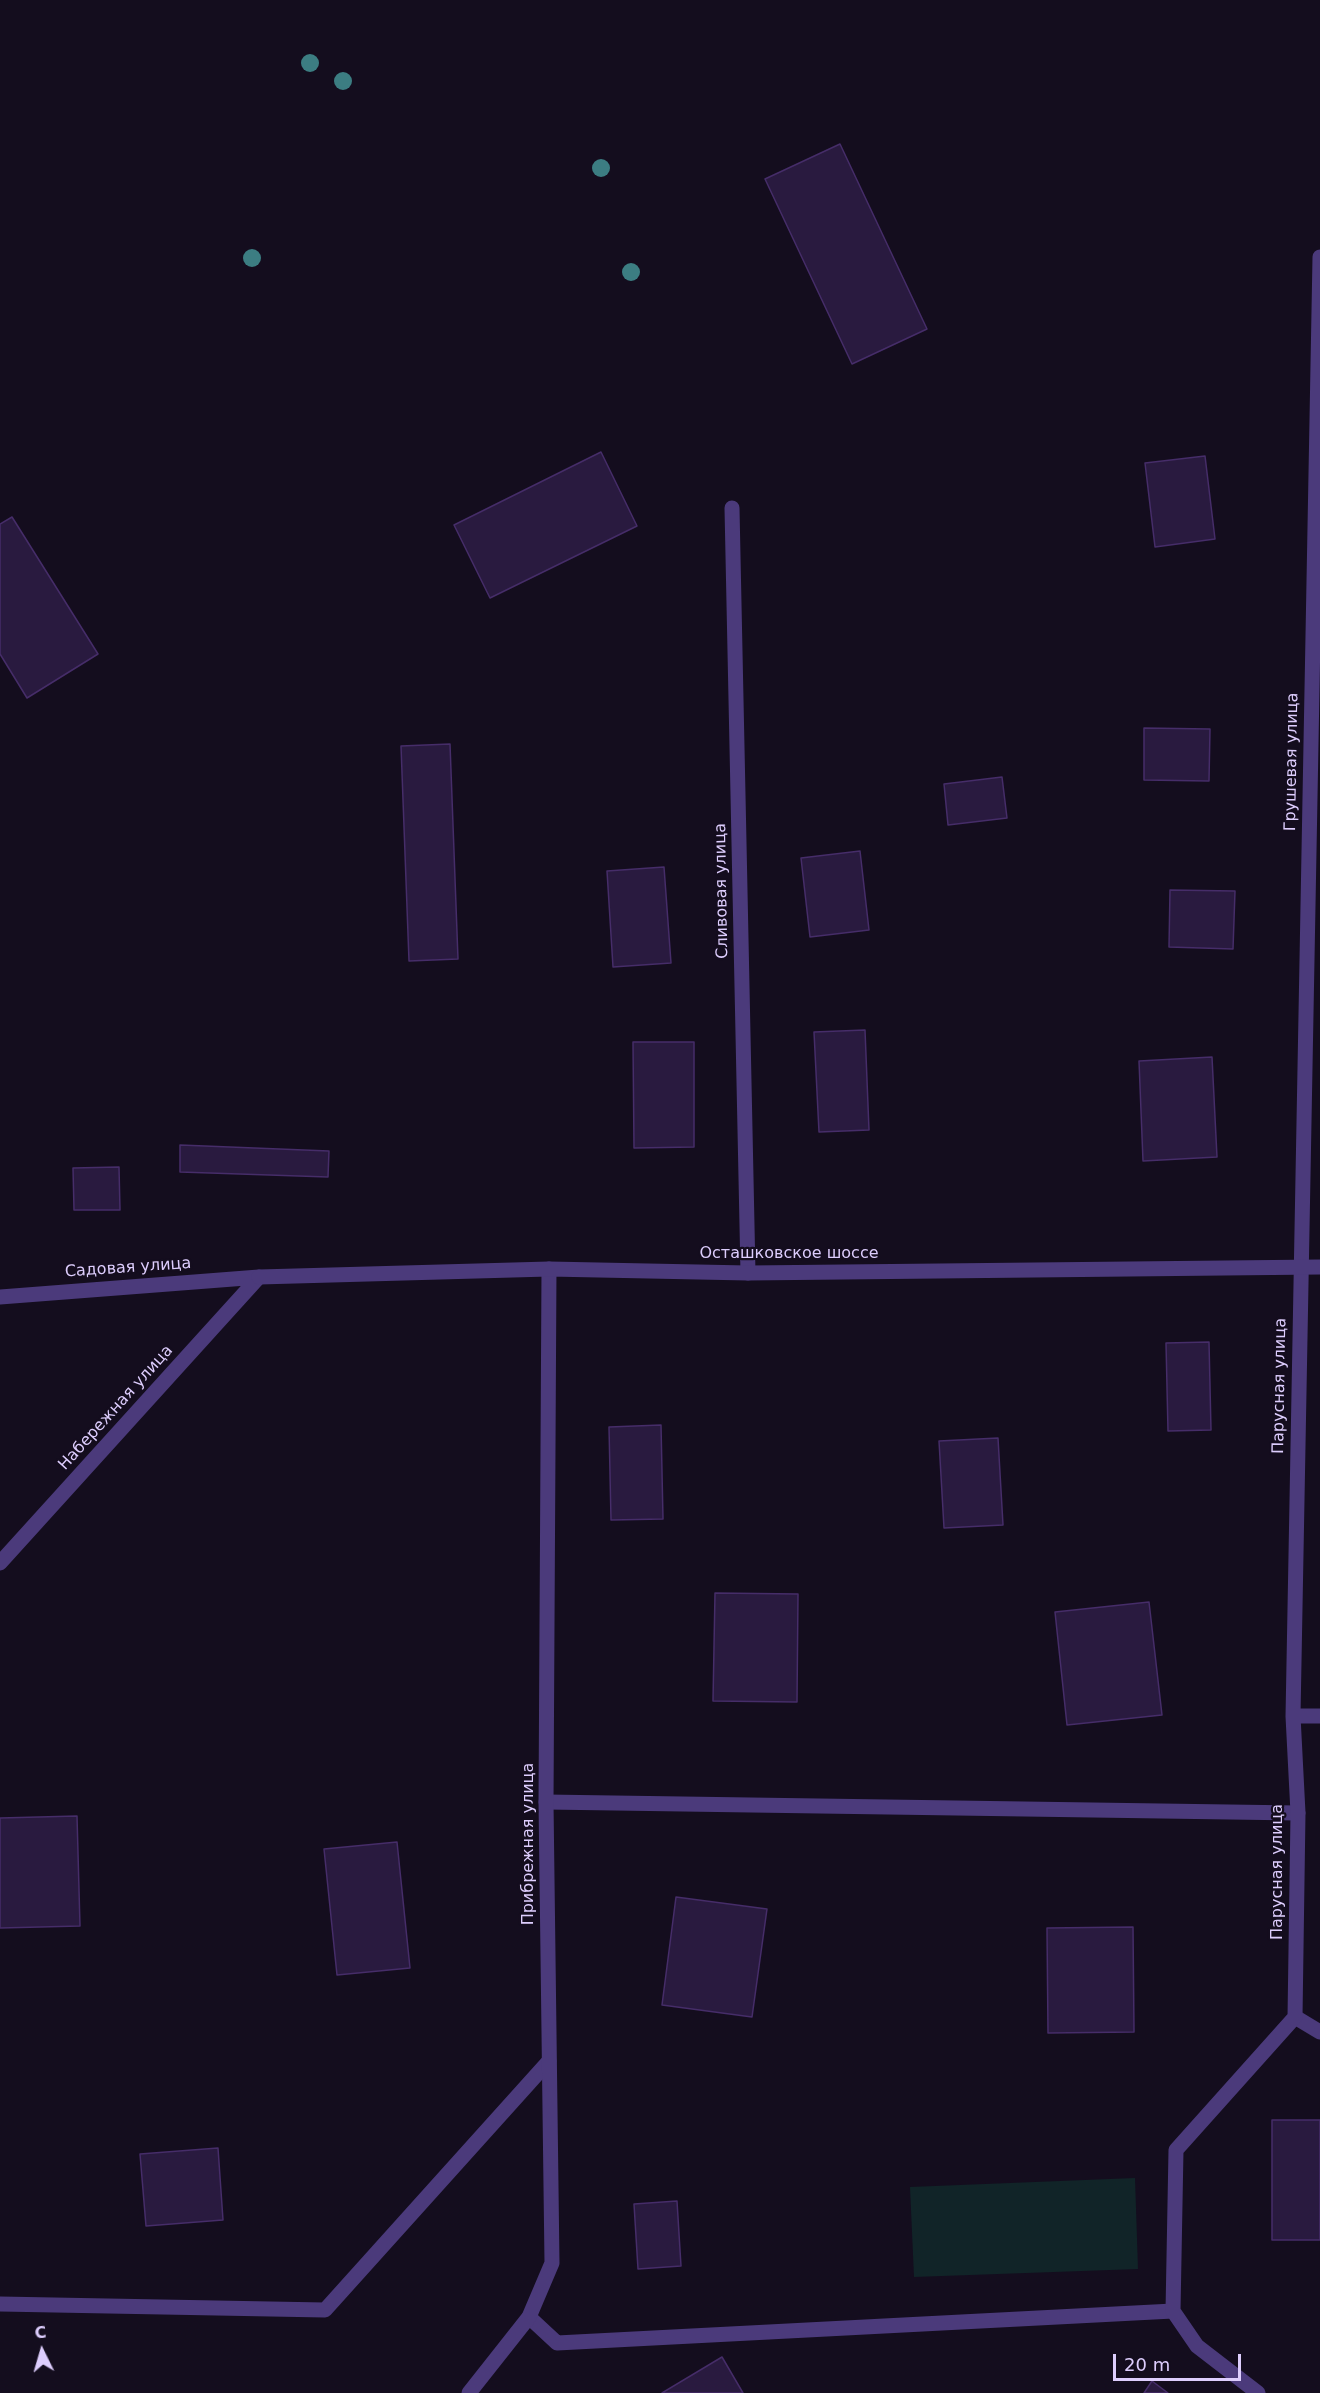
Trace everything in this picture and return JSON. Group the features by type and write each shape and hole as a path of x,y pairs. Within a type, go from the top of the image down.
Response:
{"street":[{"name":"Грушевая улица","path":"1299,1268 1320,256"},
{"name":"Сливовая улица","path":"732,508 748,1273"},
{"name":"Осташковское шоссе","path":"259,1277 549,1269 748,1273 1320,1267"},
{"name":"Парусная улица","path":"1295,2017 1298,1813 1293,1716 1299,1268"},
{"name":"Прибрежная улица","path":"470,2393 529,2317 552,2263 546,1802 549,1269"},
{"name":"Садовая улица","path":"0,1297 259,1277"},
{"name":"Набережная улица","path":"0,1563 259,1277"},
{"path":"1293,1716 1320,1716"},
{"path":"546,1802 1298,1813"},
{"path":"1258,2393 1197,2346 1173,2311 1176,2150 1295,2017 1320,2032"},
{"path":"0,2304 325,2310 549,2061"},
{"path":"529,2317 557,2343 1173,2311"}],"green space":[{"path":"1135,2178 1138,2269 914,2277 910,2187"}],"building":[{"path":"840,144 927,329 852,364 765,179"},
{"path":"601,452 637,526 490,598 454,525"},
{"path":"1205,456 1215,539 1155,547 1145,463"},
{"path":"12,517 98,654 27,698 0,654 0,524"},
{"path":"1144,728 1210,729 1209,781 1144,780"},
{"path":"450,744 458,959 409,961 401,746"},
{"path":"1002,777 1007,818 948,825 944,784"},
{"path":"860,851 869,930 810,937 801,858"},
{"path":"664,867 671,963 613,967 607,871"},
{"path":"1170,890 1235,891 1233,949 1169,947"},
{"path":"865,1030 869,1130 819,1132 814,1032"},
{"path":"633,1042 694,1042 694,1147 634,1148"},
{"path":"1212,1057 1217,1157 1143,1161 1139,1061"},
{"path":"180,1145 329,1151 328,1177 180,1172"},
{"path":"119,1167 120,1210 74,1210 73,1168"},
{"path":"1209,1342 1211,1430 1168,1431 1166,1343"},
{"path":"661,1425 663,1519 611,1520 609,1427"},
{"path":"998,1438 1003,1525 944,1528 939,1441"},
{"path":"715,1593 798,1594 797,1702 713,1701"},
{"path":"1149,1602 1162,1715 1067,1725 1055,1612"},
{"path":"77,1816 80,1926 0,1928 0,1818"},
{"path":"397,1842 410,1968 337,1975 324,1849"},
{"path":"676,1897 767,1909 752,2017 662,2005"},
{"path":"1133,1927 1134,2032 1048,2033 1047,1928"},
{"path":"1272,2120 1320,2120 1320,2240 1272,2240"},
{"path":"218,2148 223,2220 146,2226 140,2154"},
{"path":"677,2201 681,2266 638,2269 634,2204"},
{"path":"722,2357 743,2393 662,2393"},
{"path":"1152,2381 1168,2393 1144,2393"}]}
